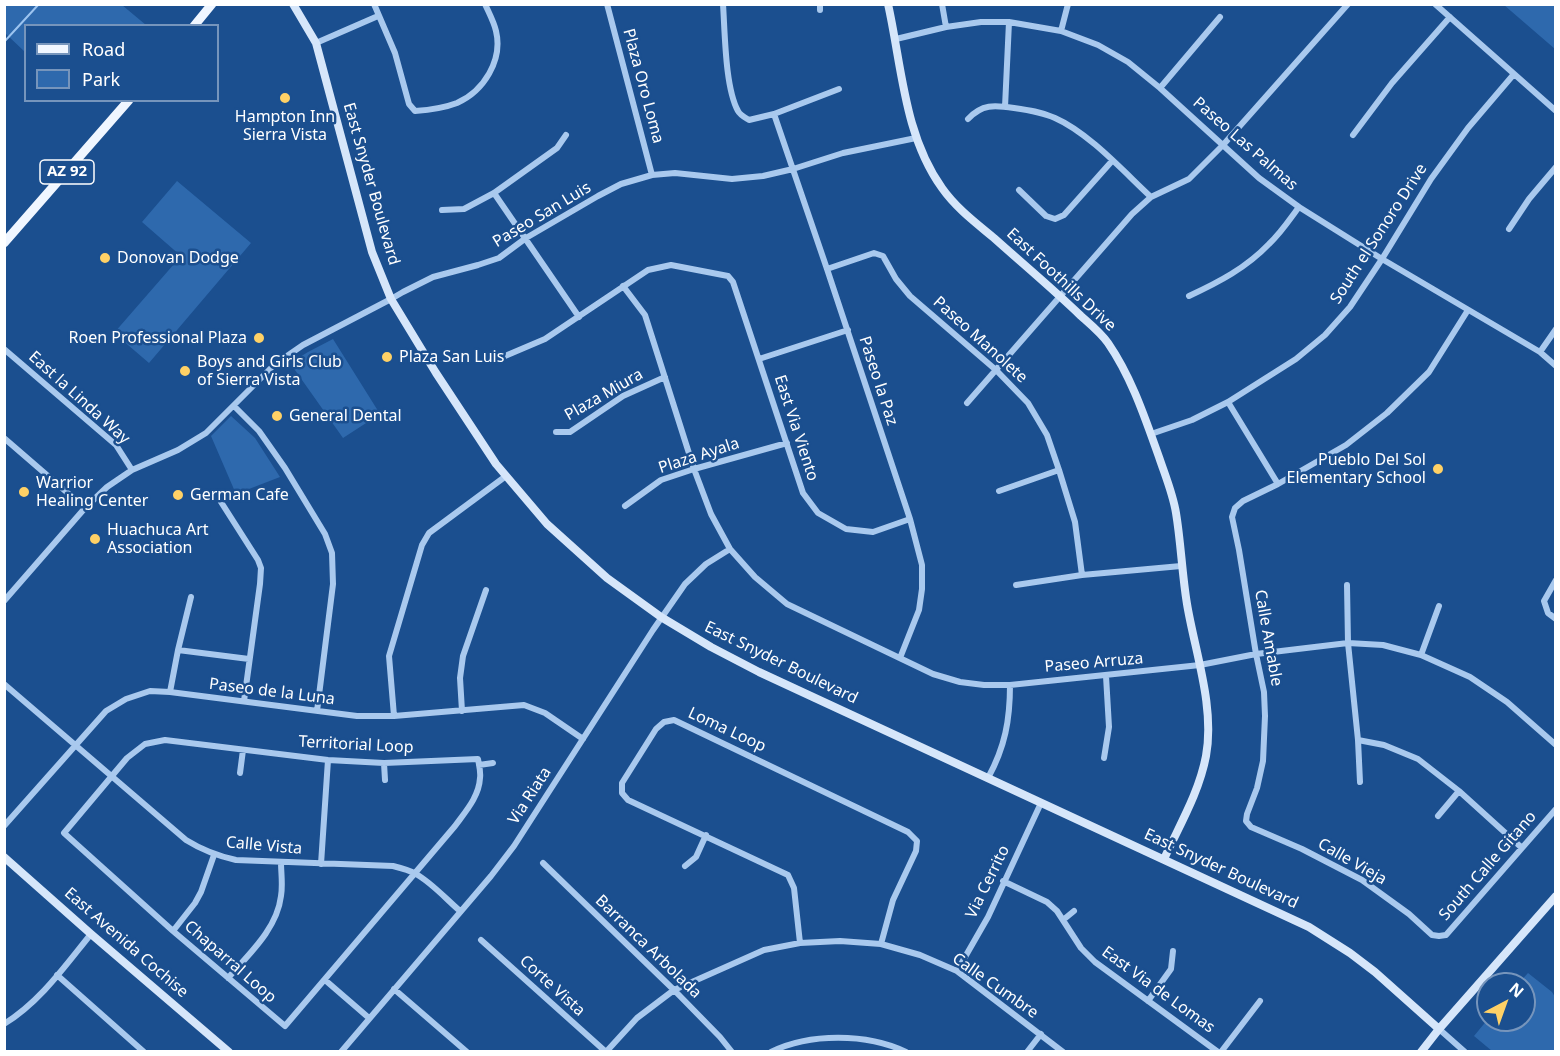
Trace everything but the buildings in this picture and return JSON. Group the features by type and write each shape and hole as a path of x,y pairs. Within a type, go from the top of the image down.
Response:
{"main road":[{"path":"196,24 212,4"},
{"name":"AZ 92","path":"4,243 127,102"}],"street":[{"name":"East Snyder Boulevard","path":"293,4 316,43 372,252 391,299 496,464 547,524 607,578 661,617 759,672 1309,927 1375,972 1465,1052"},
{"path":"374,4 395,53 409,104 415,111 455,104 469,96 484,82 494,65 497,48 496,31 485,4"},
{"name":"Plaza Oro Loma","path":"607,4 652,175"},
{"path":"723,4 730,87 742,116 749,120 774,114 839,89"},
{"name":"East Foothills Drive","path":"888,4 908,112 927,164 943,189 958,206 1061,296 1107,341 1128,376 1166,477 1176,512 1181,566 1206,701 1208,731 1206,756 1195,792 1164,859"},
{"path":"942,4 946,27"},
{"path":"1061,31 1068,4"},
{"path":"967,403 1132,214 1151,197 1189,179 1223,145 1348,4"},
{"path":"1435,4 1556,111"},
{"path":"316,43 378,16"},
{"path":"1160,88 1220,17"},
{"path":"1353,135 1392,83 1450,17"},
{"name":"Paseo Las Palmas","path":"896,39 946,27 981,22 1009,22 1061,31 1098,45 1128,62 1259,178 1299,207 1540,352 1556,366"},
{"path":"1005,107 1009,22"},
{"name":"South el Sonoro Drive","path":"1151,434 1192,420 1228,402 1296,358 1325,335 1350,307 1431,178 1468,128 1514,74"},
{"path":"968,120 976,111 990,106 1032,110 1054,118 1079,132 1151,197"},
{"name":"Paseo la Paz","path":"774,114 910,519 921,564 922,589 919,610 900,658"},
{"path":"442,210 464,209 494,193 557,148 566,135"},
{"name":"Paseo San Luis","path":"4,601 85,508 107,487 132,470 178,450 206,433 274,365 303,345 403,292 433,277 499,258 526,238 621,184 652,175 675,173 732,179 763,176 843,153 916,138"},
{"path":"1019,190 1046,216 1055,219 1064,215 1112,161"},
{"path":"1509,229 1529,199 1556,167"},
{"path":"494,193 579,317"},
{"path":"1190,296 1227,278 1250,262 1271,243 1299,207"},
{"name":"Paseo Manolete","path":"827,269 874,253 883,256 896,279 910,296 996,370 1028,403 1047,435 1059,470 1075,522 1082,575"},
{"name":"East Via Viento","path":"505,356 545,339 648,270 670,265 728,276 733,282 803,493 818,513 846,529 873,532 910,519"},
{"name":"Paseo Arruza","path":"623,286 645,315 694,470 711,513 730,549 754,578 787,604 933,674 960,682 984,685 1010,685 1106,676 1200,665 1256,654 1348,643 1383,645 1421,655 1470,677 1507,702 1556,745"},
{"name":"Calle Amable","path":"1246,821 1263,761 1264,692 1232,517 1235,508 1243,501 1346,445 1387,414 1429,372 1468,310"},
{"path":"1540,352 1556,329"},
{"path":"759,359 848,330"},
{"name":"East la Linda Way","path":"4,349 116,446 132,470"},
{"name":"Plaza Miura","path":"556,432 570,432 623,396 665,377"},
{"path":"1228,402 1278,484"},
{"path":"234,406 259,431 285,468 325,534 332,553 333,584 317,711"},
{"path":"4,438 85,508"},
{"name":"Plaza Ayala","path":"625,506 661,480 787,443"},
{"path":"999,491 1059,470"},
{"path":"394,716 389,656 422,545 429,533 506,476"},
{"path":"221,502 261,568 244,701"},
{"name":"Via Riata","path":"341,1052 514,846 661,617 685,584 706,564 730,549"},
{"path":"1016,585 1082,575 1181,566"},
{"path":"1556,580 1544,601 1548,612 1556,619"},
{"path":"1347,585 1348,643 1360,783"},
{"path":"462,711 459,678 463,656 486,590"},
{"path":"170,692 190,597"},
{"path":"1421,655 1439,606"},
{"path":"178,650 249,659"},
{"path":"1104,758 1109,728 1106,676"},
{"name":"Calle Vista","path":"4,684 186,840 213,855 236,860 393,866 415,873 460,911"},
{"path":"988,778 995,766 1006,735 1010,711 1010,685"},
{"name":"Paseo de la Luna","path":"4,826 106,711 126,699 150,692 170,692 357,716 394,716 524,705 545,713 583,738"},
{"name":"Loma Loop","path":"800,944 794,888 788,875 628,800 622,793 622,783 656,729 664,722 674,720 685,725 908,832 917,841 916,851 893,900 882,944"},
{"name":"Territorial Loop","path":"111,776 127,758 145,744 165,740 328,760 384,763 478,759 479,765"},
{"path":"1358,740 1384,745 1418,759 1459,791 1522,848"},
{"path":"240,773 243,750"},
{"path":"321,864 328,760"},
{"path":"384,763 385,780"},
{"path":"415,873 473,801 480,778 479,765 493,763"},
{"name":"Chaparral Loop","path":"111,776 64,833 173,931 285,1026 415,873"},
{"path":"1438,816 1459,791"},
{"name":"Via Cerrito","path":"957,972 988,917 1041,803"},
{"name":"South Calle Gitano","path":"1439,936 1446,935 1556,809"},
{"name":"Calle Vieja","path":"1246,821 1251,827 1302,849 1362,880 1432,934 1439,936"},
{"path":"685,866 696,857 706,835"},
{"path":"173,931 201,892 213,855"},
{"name":"East Avenida Cochise","path":"4,857 229,1052"},
{"path":"228,978 263,938 274,921 281,895 282,862"},
{"name":"Barranca Arbolada","path":"543,863 674,990 732,1052"},
{"name":"East Via de Lomas","path":"1004,881 1047,902 1057,911 1081,948 1095,962 1219,1052"},
{"path":"1421,1052 1556,896"},
{"path":"1063,920 1074,911"},
{"path":"4,1024 38,997 91,934"},
{"name":"Corte Vista","path":"481,940 606,1052"},
{"name":"Calle Cumbre","path":"606,1052 637,1018 674,990 764,950 840,941 882,944 920,955 957,972 1064,1052"},
{"path":"1148,1001 1171,969 1173,951"},
{"path":"57,975 144,1052"},
{"path":"325,980 369,1018"},
{"path":"394,989 467,1052"},
{"path":"1219,1052 1260,1001"},
{"path":"1027,1052 1041,1034"},
{"path":"771,1052 777,1048 807,1040 843,1037 870,1040 906,1052"}],"green space":[{"path":"5,4 122,5 145,24 24,24 24,51 5,33"},
{"path":"1504,5 1555,5 1555,49"},
{"path":"177,181 251,243 149,363 114,333 181,256 142,222"},
{"path":"333,339 380,414 343,438 290,363"},
{"path":"231,416 255,438 280,477 236,494 211,436"},
{"path":"1536,979 1555,997 1555,1051 1492,1051 1474,1036 1477,1032 1536,1032"}],"waterway":[{"path":"4,42 39,4"}],"place":[{"name":"Hampton Inn Sierra Vista","path":"285,98"},
{"name":"Donovan Dodge","path":"105,258"},
{"name":"Roen Professional Plaza","path":"259,338"},
{"name":"Plaza San Luis","path":"387,357"},
{"name":"Boys and Girls Club of Sierra Vista","path":"185,371"},
{"name":"General Dental","path":"277,416"},
{"name":"Pueblo Del Sol Elementary School","path":"1438,469"},
{"name":"Warrior Healing Center","path":"24,492"},
{"name":"German Cafe","path":"178,495"},
{"name":"Huachuca Art Association","path":"95,539"}]}
